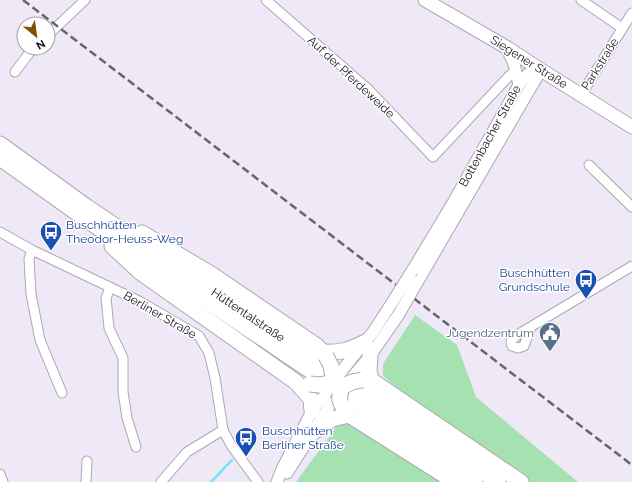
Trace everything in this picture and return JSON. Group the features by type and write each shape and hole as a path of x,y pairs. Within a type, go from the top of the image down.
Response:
{"highway":[{"name":"Hüttentalstraße","path":"0,144 84,212 475,482"},
{"name":"Hüttentalstraße","path":"0,158 498,482"},
{"path":"84,212 125,223 181,255 317,346 325,354 342,387 454,482"},
{"path":"84,212 140,272 303,383 318,386 342,387 521,482"},
{"path":"312,433 332,419 342,387 369,371 368,349 325,354"},
{"path":"303,383 311,399 312,411"}],"main road":[{"name":"Siegener Straße","path":"425,0 506,47 632,127"}],"street":[{"path":"56,27 85,0"},
{"name":"Auf der Pferdeweide","path":"266,0 368,90 433,157 510,75 516,71"},
{"path":"581,0 622,28"},
{"name":"Parkstraße","path":"581,95 632,13"},
{"path":"506,47 516,71 519,85"},
{"path":"15,72 27,56"},
{"name":"Bottenbacher Straße","path":"368,349 390,306 454,202 519,85 531,71 541,70"},
{"name":"Bottenbacher Straße","path":"280,482 368,349 398,314 541,70"},
{"path":"589,165 632,207"},
{"name":"Berliner Straße","path":"0,232 32,250 139,301 199,336 209,353 215,378 223,430 231,445 258,482"},
{"path":"32,250 29,259 31,294 40,340 62,393"},
{"path":"531,327 632,266"},
{"path":"110,288 106,298 109,328 123,358 123,392 127,418 136,447"},
{"name":"Bottenbacher Straße","path":"277,482 284,464 312,411 342,387"},
{"path":"161,482 188,452 223,430"},
{"path":"86,482 87,461"},
{"path":"0,474 3,482"}],"green space":[{"path":"415,315 457,345 476,397 578,482 528,482 421,407 383,376 383,364"},
{"path":"340,422 357,426 442,482 296,482"}],"waterway":[{"path":"211,482 232,460"}],"railway":[{"path":"23,0 632,465"}],"place":[{"name":"Buschhütten Theodor-Heuss-Weg","path":"51,252"},
{"name":"Buschhütten Grundschule","path":"586,300"},
{"name":"Jugendzentrum","path":"550,352"},
{"name":"Buschhütten Berliner Straße","path":"246,458"}]}
